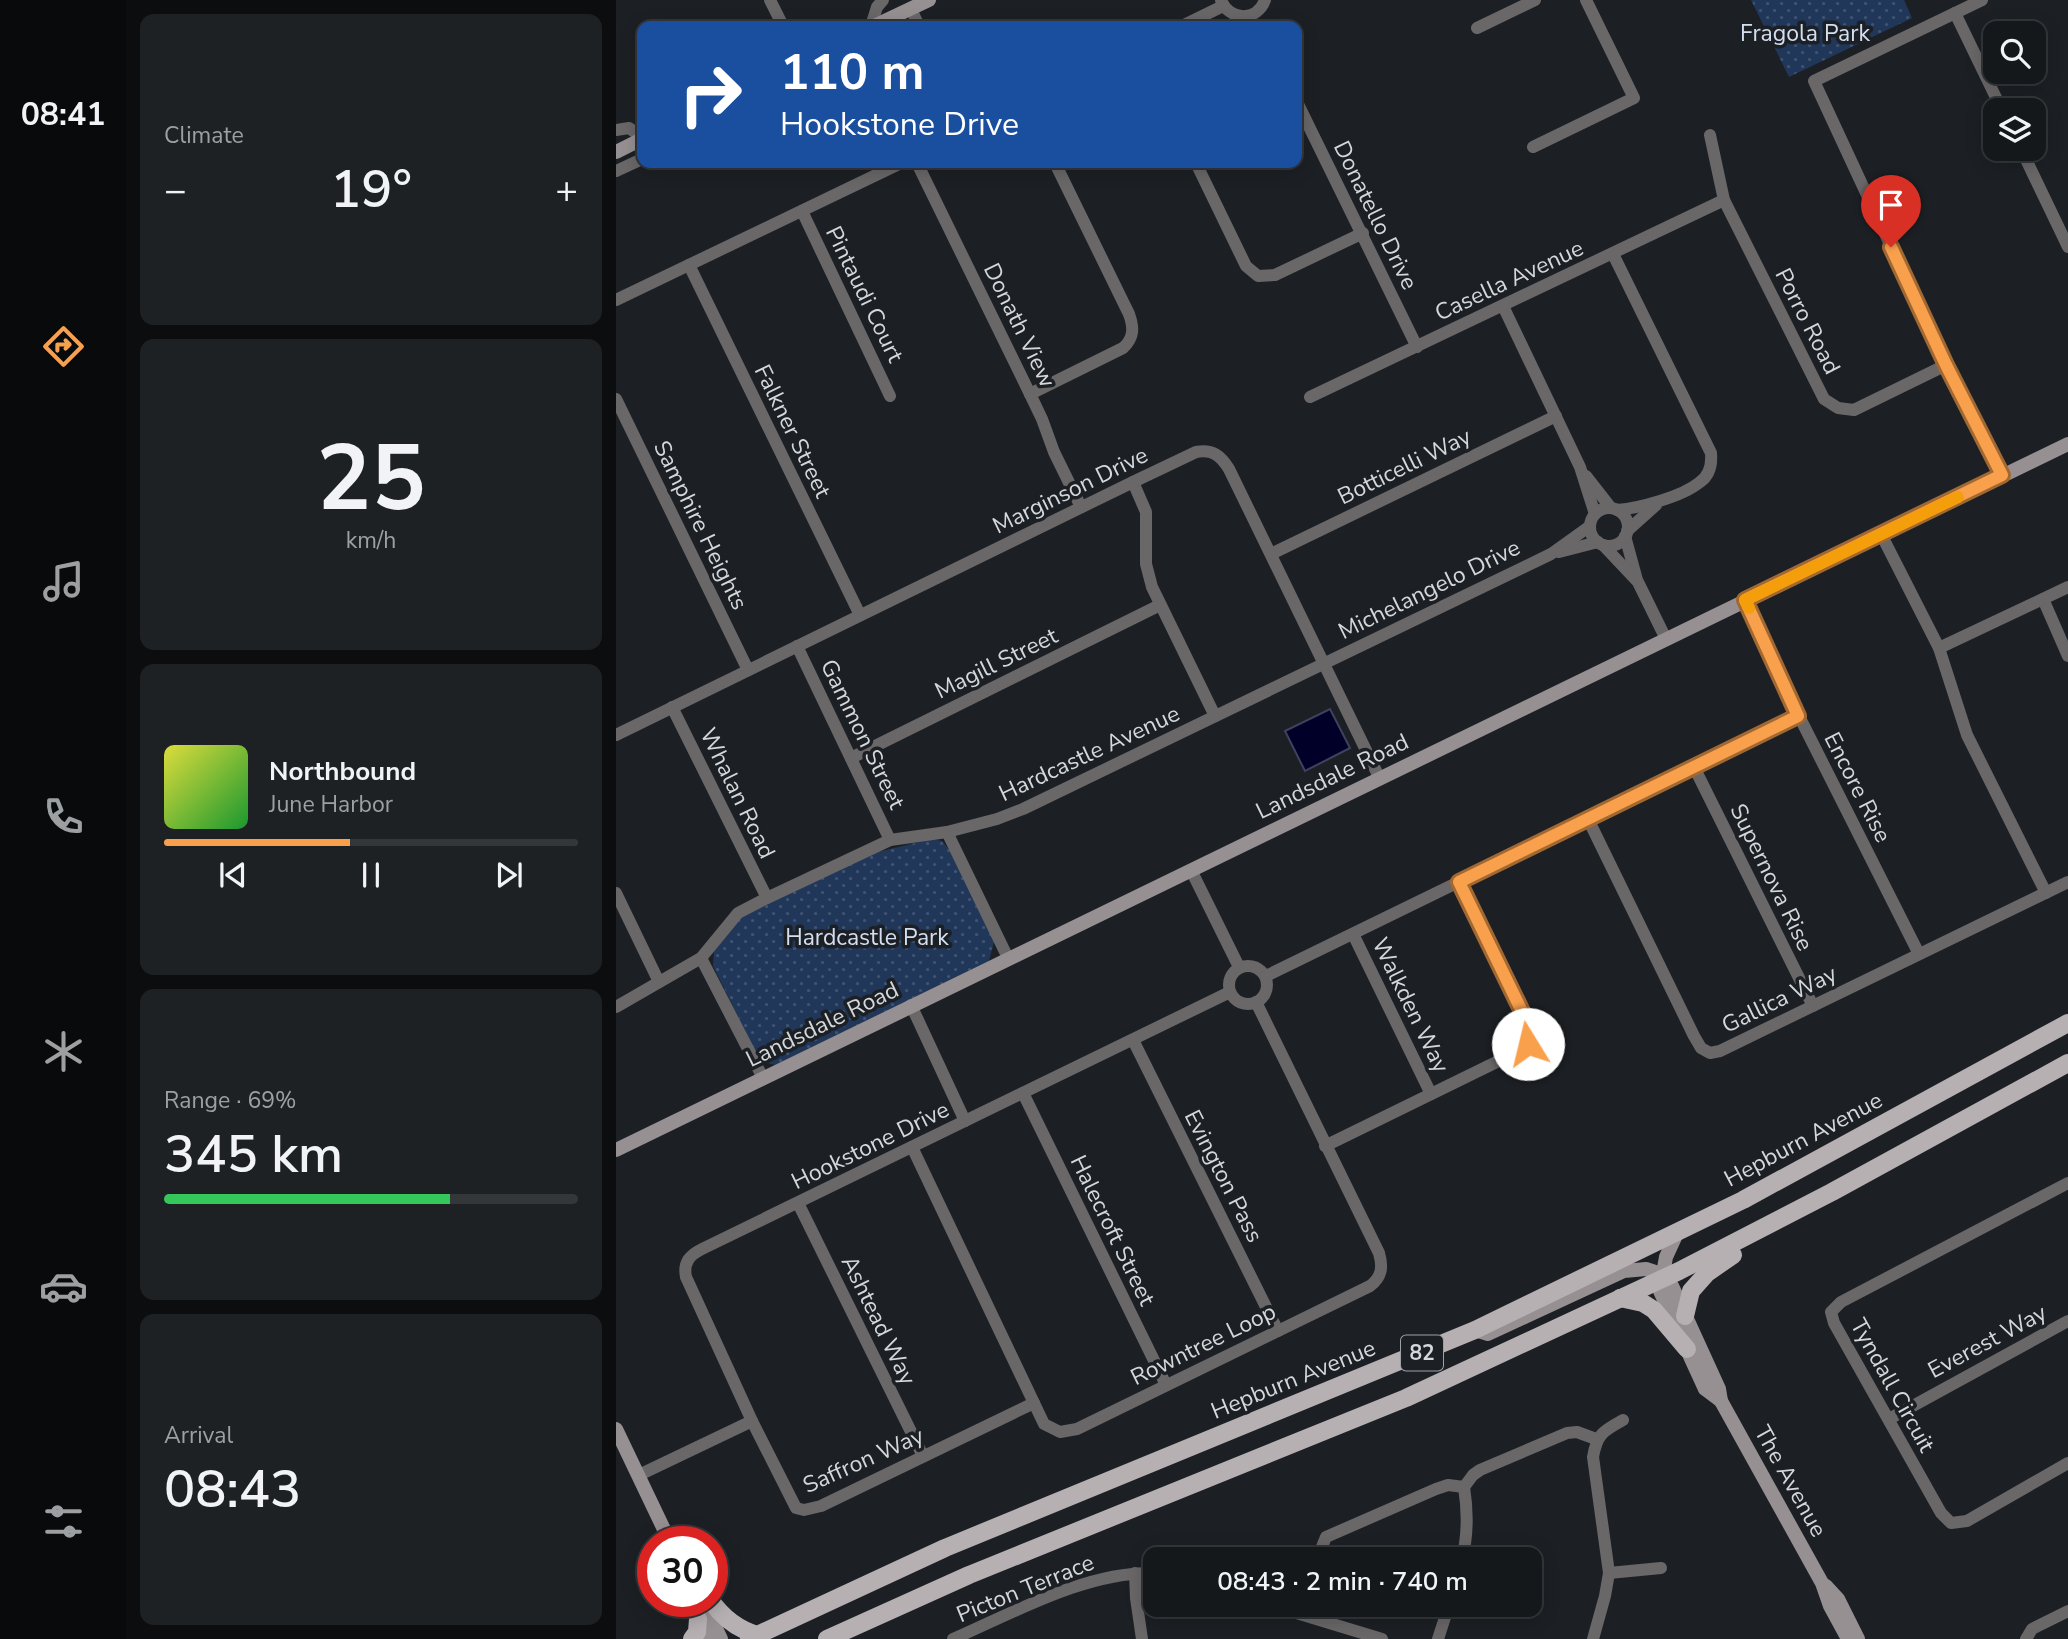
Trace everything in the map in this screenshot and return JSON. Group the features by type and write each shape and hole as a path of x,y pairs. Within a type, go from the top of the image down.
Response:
{"main road":[{"name":"Hepburn Avenue","path":"753,1637 945,1548 1475,1330 1743,1200 2068,1023"},
{"name":"82","path":"827,1639 969,1575 1406,1398 1715,1254 2068,1063"},
{"path":"1685,1316 1691,1291 1707,1273 1732,1255 1794,1225 1822,1206 1832,1192"},
{"path":"1620,1298 1643,1303 1654,1310 1687,1349"},
{"path":"726,1617 736,1628 753,1637"},
{"path":"692,1639 697,1632 698,1619"}],"street":[{"path":"770,0 780,21"},
{"path":"874,21 877,7 883,0"},
{"path":"884,21 929,0"},
{"path":"1191,21 1222,3 1228,11 1240,17 1256,20 1265,0"},
{"path":"1476,28 1535,0"},
{"path":"1533,147 1634,98 1586,0"},
{"path":"1982,0 1814,81 1946,365 2002,475"},
{"path":"911,9 917,21"},
{"path":"1955,13 1996,98"},
{"name":"Donatello Drive","path":"1302,112 1417,347"},
{"path":"616,130 629,128 637,134"},
{"name":"Porro Road","path":"1710,135 1724,200 1824,399 1846,411 1854,410 1946,365"},
{"path":"616,152 637,141"},
{"path":"616,171 637,161"},
{"path":"2027,161 2068,247"},
{"path":"616,300 891,168"},
{"name":"Donath View","path":"919,168 1042,419 1054,452 1081,507"},
{"path":"1030,394 1123,348 1132,338 1133,331 1129,314 1057,168"},
{"path":"1197,168 1246,266 1258,276 1275,275 1363,233"},
{"name":"Casella Avenue","path":"1310,397 1724,200"},
{"name":"Pintaudi Court","path":"802,211 890,396"},
{"path":"1592,520 1600,510 1633,509 1665,499 1699,483 1709,470 1711,453 1613,254"},
{"name":"Falkner Street","path":"689,265 860,615"},
{"path":"1503,306 1580,467 1592,520 1591,532 1637,580"},
{"name":"Samphire Heights","path":"616,399 748,670"},
{"name":"Botticelli Way","path":"1271,554 1556,416"},
{"name":"Landsdale Road","path":"616,1150 2068,444"},
{"name":"Marginson Drive","path":"616,735 1081,507 1205,450 1222,458 1229,469 1380,779"},
{"path":"1580,467 1614,509 1626,519 1626,533 1637,580 1666,639"},
{"path":"1133,482 1146,512 1146,564 1152,587 1215,716"},
{"path":"1601,544 1616,544 1665,499"},
{"name":"Michelangelo Drive","path":"1552,554 1592,520"},
{"path":"1881,534 1939,648 1967,735 2046,893"},
{"name":"Michelangelo Drive","path":"1325,663 1552,554 1601,544"},
{"path":"1939,648 2068,587"},
{"path":"2043,599 2068,656"},
{"name":"Encore Rise","path":"1745,600 1798,716 1919,954"},
{"name":"Magill Street","path":"851,758 1160,605"},
{"name":"Gammon Street","path":"797,646 891,840"},
{"name":"Hardcastle Avenue","path":"616,1007 701,958 738,913 767,898 891,840 947,832 1023,809 1325,663"},
{"name":"Whalan Road","path":"672,707 767,898"},
{"path":"1266,976 1798,716"},
{"name":"Supernova Rise","path":"1694,767 1813,1006"},
{"name":"Gallica Way","path":"1588,819 1701,1048 1710,1053 1720,1051 2068,882"},
{"path":"947,832 1008,958"},
{"path":"1191,870 1239,967"},
{"path":"1325,1146 1519,1051 1528,1044 1531,1030 1459,882"},
{"path":"616,893 659,982"},
{"name":"Walkden Way","path":"1353,934 1431,1094"},
{"path":"701,958 763,1078"},
{"path":"1255,966 1266,976 1266,992 1256,1002 1241,1003 1230,992 1229,980 1239,967 1255,966"},
{"name":"Hookstone Drive","path":"752,1421 684,1269 686,1261 693,1254 1230,992"},
{"name":"Rowntree Loop","path":"912,1147 1044,1424 1051,1429 1069,1432 1370,1286 1377,1281 1381,1273 1379,1253 1256,1002"},
{"path":"911,1005 965,1121"},
{"name":"Evington Pass","path":"1133,1040 1278,1331"},
{"name":"Halecroft Street","path":"1023,1094 1166,1385"},
{"name":"Tyndall Circuit","path":"2068,1183 1841,1302 1831,1312 1834,1323 1941,1513 1951,1522 1966,1521 2068,1464"},
{"name":"Ashtead Way","path":"798,1203 923,1457"},
{"name":"The Avenue","path":"1677,1233 1666,1256 1660,1291 1705,1389 1721,1401"},
{"path":"1475,1330 1488,1334 1624,1271 1646,1269 1655,1272 1662,1279"},
{"name":"The Avenue","path":"1662,1279 1672,1286 1719,1389 1721,1401 1822,1583 1847,1639"},
{"name":"Everest Way","path":"1889,1419 2068,1321"},
{"name":"Saffron Way","path":"752,1421 792,1502 804,1510 821,1506 1034,1403"},
{"path":"1593,1639 1609,1573 1593,1457 1596,1439 1623,1420"},
{"path":"639,1475 752,1421"},
{"path":"616,1429 663,1526"},
{"path":"1464,1547 1467,1508 1464,1488 1473,1475 1567,1433 1577,1432 1596,1439"},
{"path":"1322,1547 1326,1537 1436,1489 1448,1485 1464,1488"},
{"path":"1609,1573 1661,1568"},
{"path":"1135,1573 1142,1639"},
{"name":"Picton Terrace","path":"953,1639 1080,1584 1143,1573"},
{"name":"The Avenue","path":"1822,1583 1838,1599 1858,1639"},
{"path":"2026,1639 2032,1629 2068,1611"},
{"path":"710,1617 720,1639"},
{"path":"1323,1617 1382,1639"},
{"path":"1438,1639 1445,1617"},
{"path":"698,1619 708,1639"},
{"path":"818,1639 867,1620"}],"green space":[{"name":"Fragola Park","path":"1751,0 1904,0 1912,18 1789,77"},
{"name":"Hardcastle Park","path":"932,839 942,841 950,851 994,942 989,961 775,1065 760,1061 713,966 714,950 739,918 869,854"}],"shaded area":[{"path":"1330,709 1350,748 1305,771 1285,731"}],"slow traffic":[{"path":"1749,608 1745,600 1958,497"}],"route":[{"path":"1528,1044 1531,1030 1459,882 1798,716 1745,600 2002,475 1946,365 1891,247"}]}
